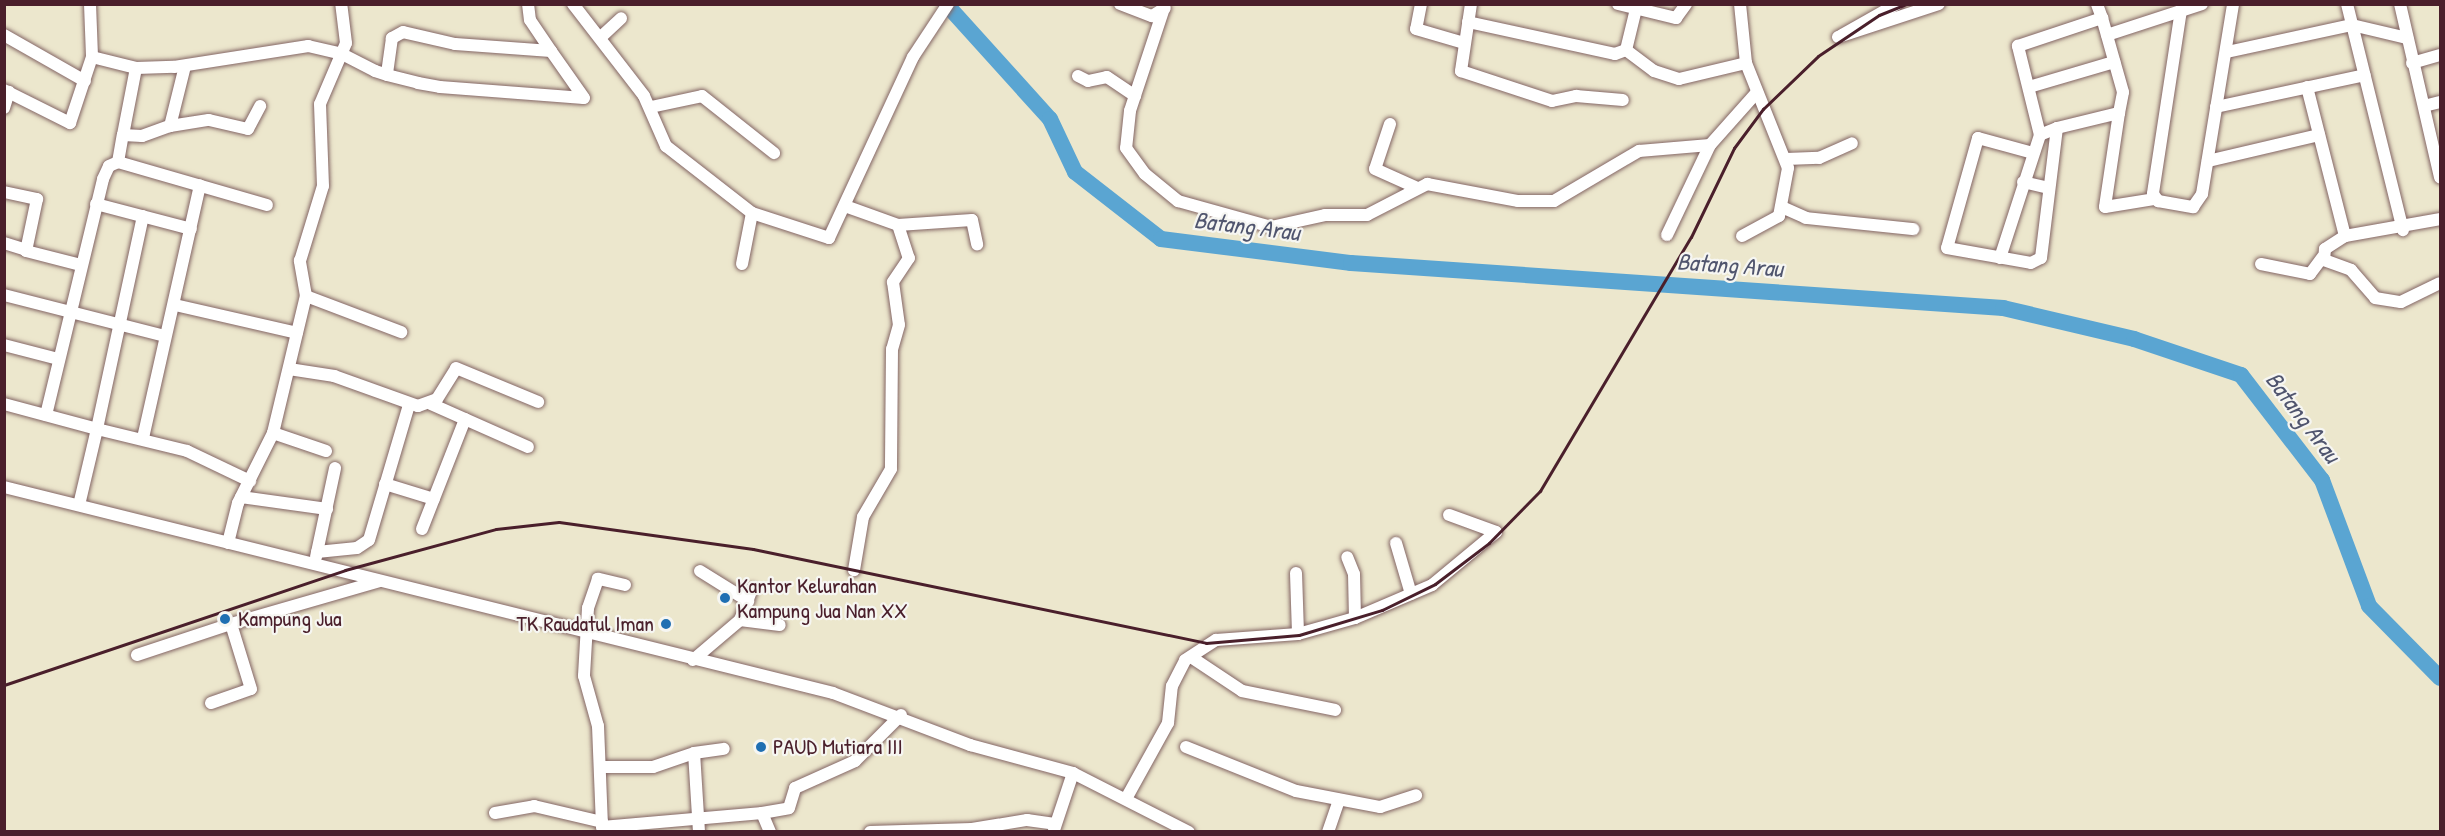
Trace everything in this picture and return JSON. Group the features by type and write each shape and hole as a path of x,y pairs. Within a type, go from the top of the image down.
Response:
{"street":[{"path":"4,108 7,91 70,123 92,57 90,4"},
{"path":"228,543 241,497 273,433 306,296 300,261 323,186 320,104 342,54 347,29 341,4"},
{"path":"92,57 136,68 185,66 295,47 342,54 387,75 452,89 582,100 582,90 530,20 528,4"},
{"path":"573,4 602,36 651,107 666,146 752,213 829,238 921,42 948,4"},
{"path":"1120,4 1146,15 1165,8"},
{"path":"1421,4 1416,29 1464,43"},
{"path":"1471,4 1460,68 1471,75 1552,101 1576,96 1623,100"},
{"path":"1618,4 1676,18 1686,4"},
{"path":"1740,4 1746,63 1786,159 1784,208"},
{"path":"1897,4 1838,37 1939,4"},
{"path":"2097,4 2123,92 2105,207 2155,199 2198,205 2227,52 2233,4"},
{"path":"2107,34 2202,4"},
{"path":"2347,4 2403,230"},
{"path":"2400,4 2412,63 2437,150 2440,177"},
{"path":"1165,8 1135,96 1126,148 1162,190 1194,208 1279,228 1325,215 1367,215 1415,187 1442,185 1518,201 1554,201 1639,151 1710,145"},
{"path":"1626,50 1636,9"},
{"path":"2155,199 2181,10"},
{"path":"602,36 621,18"},
{"path":"2000,258 2040,135 2029,87 2018,54 2021,42 2102,18"},
{"path":"1468,22 1615,54 1626,50"},
{"path":"2227,52 2352,25 2407,38"},
{"path":"387,75 390,43 398,32 455,44 551,51"},
{"path":"4,35 85,81"},
{"path":"1626,50 1654,71 1679,79 1746,63"},
{"path":"2412,63 2440,56"},
{"path":"2029,87 2115,62"},
{"path":"170,126 185,66"},
{"path":"46,415 96,204 106,170 118,162 136,68"},
{"path":"2216,107 2365,75"},
{"path":"1078,76 1088,81 1107,77 1135,96"},
{"path":"2307,87 2345,237"},
{"path":"1667,235 1710,145 1757,92"},
{"path":"651,107 702,96 774,153"},
{"path":"2424,106 2440,102"},
{"path":"123,135 142,136 170,126 209,120 248,129 260,106"},
{"path":"2040,135 2056,128 2119,113"},
{"path":"1390,124 1375,169 1415,187"},
{"path":"2033,153 1978,138 1946,244 1950,250 2031,263 2041,258 2056,128"},
{"path":"2208,161 2319,135"},
{"path":"1786,159 1819,158 1852,143"},
{"path":"118,162 267,205"},
{"path":"2023,182 2048,188"},
{"path":"143,438 165,336 175,305 200,186"},
{"path":"4,192 37,199 24,249"},
{"path":"96,204 191,229"},
{"path":"844,206 898,225 972,220 977,244"},
{"path":"1784,208 1806,218 1914,229"},
{"path":"1742,236 1784,208"},
{"path":"742,264 752,213"},
{"path":"79,506 143,216"},
{"path":"2261,264 2310,274 2323,257 2328,245 2345,237 2403,230 2440,219"},
{"path":"854,570 863,517 891,469 892,349 899,325 893,282 909,258 898,225"},
{"path":"4,243 81,266"},
{"path":"2323,257 2345,266 2375,298 2389,303 2418,298 2440,283"},
{"path":"4,295 165,336"},
{"path":"306,296 401,332"},
{"path":"175,305 297,333"},
{"path":"4,345 58,359"},
{"path":"431,404 456,368 538,402"},
{"path":"289,369 334,376 409,405 431,404 528,447"},
{"path":"4,404 97,429 143,438 205,458 250,481"},
{"path":"315,558 364,545 409,405"},
{"path":"422,529 465,419"},
{"path":"273,433 326,451"},
{"path":"315,558 335,468"},
{"path":"385,484 434,500"},
{"path":"4,487 228,543 315,558 381,580 693,660 833,693 901,715 970,745 1073,773 1127,797 1189,831"},
{"path":"241,497 327,509"},
{"path":"1127,797 1168,723 1179,667 1216,640 1298,634 1355,618 1432,585 1496,532 1449,516"},
{"path":"1396,543 1411,594"},
{"path":"1347,557 1354,574 1355,618"},
{"path":"693,660 740,620 750,595 700,571"},
{"path":"1296,573 1298,634"},
{"path":"625,585 598,579 586,632 585,686 596,712 602,767 602,822 609,831 701,816 762,813 789,808 795,788 855,761 901,715"},
{"path":"137,655 231,624 381,580"},
{"path":"740,620 780,625"},
{"path":"211,703 251,689 231,624"},
{"path":"1191,657 1242,691 1335,710"},
{"path":"1185,747 1269,783 1339,800 1380,807 1416,795"},
{"path":"602,767 653,767 694,753 724,749"},
{"path":"694,753 701,816 699,831"},
{"path":"870,831 930,830 1027,820 1055,828 1073,773"},
{"path":"1328,831 1339,800"},
{"path":"495,813 534,806 602,822"},
{"path":"762,813 770,831"}],"waterway":[{"name":"Batang Arau","path":"946,4 1050,119 1075,172 1161,239 1351,263 2003,308 2134,339 2241,375 2322,480 2369,606 2440,678"}],"railway":[{"path":"4,685 345,570 496,529 559,522 753,549 1206,643 1299,635 1382,610 1435,584 1489,543 1540,491 1691,237 1734,148 1763,109 1818,56 1879,15 1906,4"}],"place":[{"name":"Kantor Kelurahan Kampung Jua Nan XX","path":"725,598"},
{"name":"Kampung Jua","path":"225,619"},
{"name":"TK Raudatul Iman","path":"666,624"},
{"name":"PAUD Mutiara III","path":"761,747"}]}
